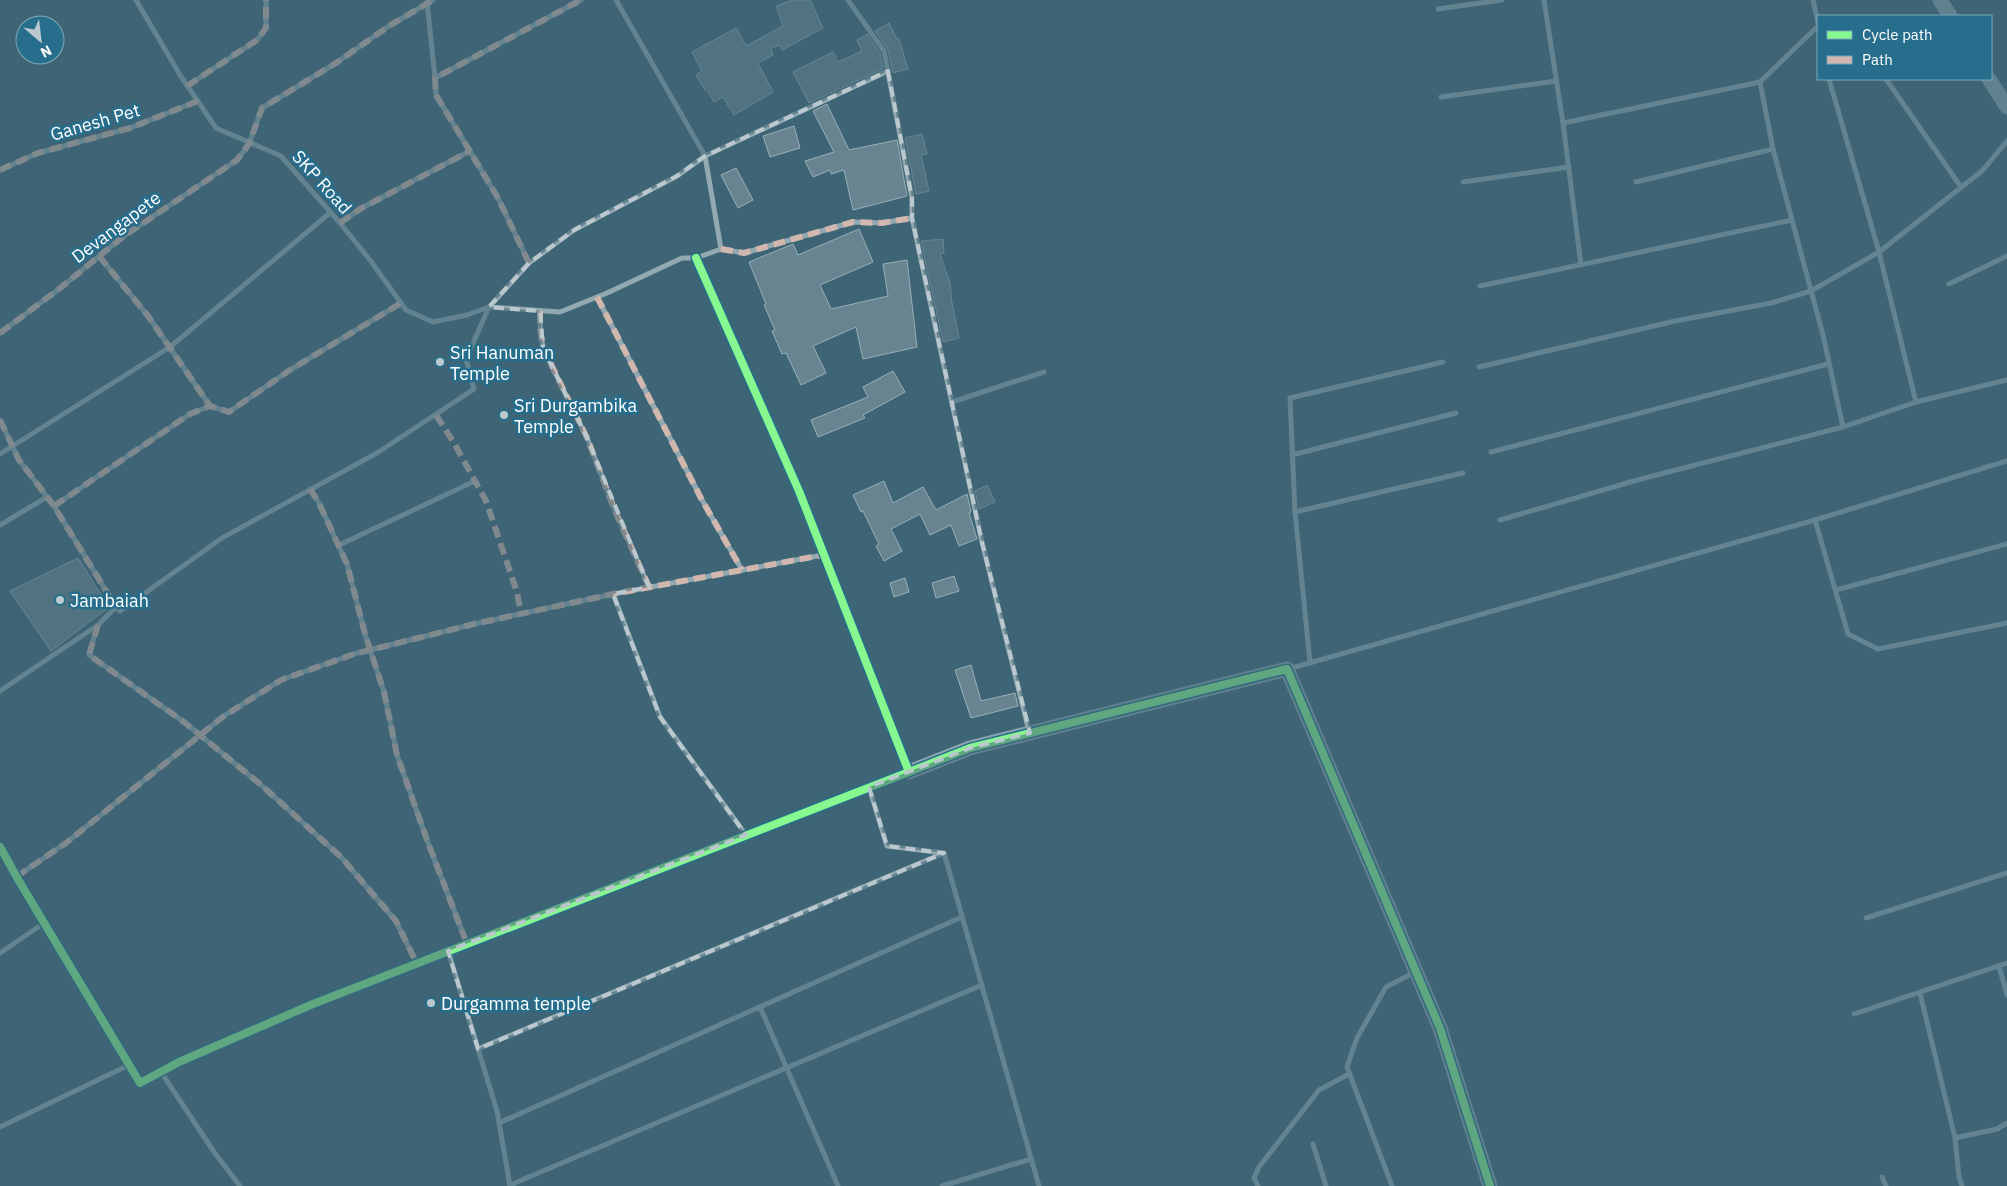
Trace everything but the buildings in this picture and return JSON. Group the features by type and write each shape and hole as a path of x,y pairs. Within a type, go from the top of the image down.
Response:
{"street":[{"name":"SKP Road","path":"136,0 187,86 216,128 249,144 281,156 340,223 370,260 406,310 433,322 467,315 489,307"},
{"path":"187,86 257,40 266,28 266,0"},
{"path":"435,78 581,0"},
{"path":"616,0 705,156 721,249"},
{"path":"848,0 884,51 912,198 912,218 982,542 1030,733"},
{"path":"1438,9 1502,0"},
{"path":"1544,0 1563,123 1581,265"},
{"path":"1813,0 1817,20"},
{"path":"1940,0 1949,15"},
{"path":"249,144 262,108 336,63 388,26 430,1 436,95 498,198 530,263"},
{"path":"1563,123 1760,82 1817,26"},
{"path":"0,420 20,460 54,506 120,611 222,538 377,452 474,389 466,359 489,307 530,263 574,230 676,176 705,156 888,71"},
{"path":"1828,80 1879,252 1916,402"},
{"path":"1887,80 1961,187"},
{"path":"1990,80 2007,107"},
{"path":"1441,97 1556,81"},
{"path":"1760,82 1773,150 1811,291 1843,427"},
{"name":"Ganesh Pet","path":"0,170 38,153 130,128 198,101"},
{"path":"1478,366 1675,320 1771,304 1811,291 1879,252 1982,172 2007,141"},
{"name":"Devangapete","path":"0,333 124,236 237,160 249,144"},
{"path":"1636,182 1773,150"},
{"path":"340,223 360,209 470,151"},
{"path":"1462,182 1569,167"},
{"path":"0,454 13,448 170,347 331,212"},
{"path":"489,307 560,312 598,297 682,258 696,258 721,249 744,253 853,222 882,223 912,218"},
{"path":"1480,286 1792,220"},
{"path":"99,256 148,316 201,389 210,406"},
{"path":"1949,284 2007,256"},
{"path":"696,258 795,483 909,772"},
{"path":"598,297 702,500 742,570"},
{"path":"54,506 190,414 210,406 229,412 290,370 401,303"},
{"path":"540,311 540,328 544,348 587,438 615,511 649,587"},
{"path":"1310,662 1295,512 1290,398 1443,362"},
{"path":"1491,452 1828,364"},
{"path":"952,402 1044,372"},
{"path":"1500,520 1641,479 1843,427 1916,402 2007,380"},
{"path":"1292,455 1456,412"},
{"path":"0,847 16,877 140,1083 179,1062 313,1004 970,748 1287,669 1815,520 2007,462"},
{"path":"1295,512 1463,474"},
{"path":"339,545 475,481"},
{"path":"310,489 319,503 347,564 370,650 384,692 398,755 430,850 467,944"},
{"path":"0,526 47,496"},
{"path":"1815,520 1848,634 1878,649 2007,623"},
{"path":"1836,590 2007,544"},
{"path":"16,877 66,844 224,716 281,680 370,650 474,624 613,594 824,555"},
{"path":"613,594 660,717 746,835"},
{"path":"0,692 98,625 116,607"},
{"path":"98,625 89,655 200,735 260,784 341,857 396,921 417,964"},
{"path":"1287,669 1440,1028 1490,1186"},
{"path":"869,787 887,846 944,853"},
{"path":"944,853 1039,1186"},
{"path":"478,1049 944,853"},
{"path":"1866,918 2007,873"},
{"path":"499,1123 962,917"},
{"path":"0,953 44,923"},
{"path":"448,951 499,1123 510,1186 982,985"},
{"path":"1854,1014 2007,963"},
{"path":"1999,966 2007,995"},
{"path":"1392,1186 1347,1067 1357,1038 1386,987 1416,971"},
{"path":"1920,993 1956,1138 1959,1177 1962,1186"},
{"path":"760,1007 838,1186"},
{"path":"0,1127 129,1065"},
{"path":"161,1072 214,1152 240,1186"},
{"path":"1258,1186 1254,1178 1259,1167 1319,1090 1349,1074"},
{"path":"1956,1138 1997,1129 2007,1123"},
{"path":"1313,1144 1326,1186"},
{"path":"942,1186 1032,1159"},
{"path":"1882,1177 1886,1186"}],"highlighted area":[{"path":"888,71 912,198 912,218 982,542 1030,733 970,748 869,787 887,846 944,853 478,1049 448,951 746,835 660,717 613,594 649,587 587,438 543,348 540,311 489,307 529,263 574,230 677,176 705,156"}],"marked path":[{"path":"187,86 257,40 266,28 266,0"},
{"path":"0,333 59,289 124,236 237,160 249,144 262,108 336,63 389,26 433,0"},
{"path":"529,263 498,198 436,95 435,78 581,0"},
{"path":"0,170 38,153 130,128 198,101"},
{"path":"340,223 360,209 470,151"},
{"path":"721,249 744,253 853,222 882,223 912,218"},
{"path":"99,256 148,316 210,406"},
{"path":"597,297 702,500 742,570"},
{"path":"54,506 190,414 210,406 229,412 290,370 401,303"},
{"path":"540,311 543,348 587,438 615,511 649,587"},
{"path":"436,415 486,501 517,592 521,614"},
{"path":"0,420 19,460 54,506 116,607"},
{"path":"310,489 319,503 347,564 365,634 384,692 397,755 467,944"},
{"path":"16,877 66,843 224,716 281,680 354,654 474,624 613,594 823,555"},
{"path":"98,625 89,655 184,722 260,784 341,857 396,921 417,964"}],"cycle path":[{"path":"0,847 140,1083 179,1062 313,1004 909,772 799,491 696,258"},
{"path":"909,772 970,748 1287,669 1440,1028 1490,1186"}],"place":[{"name":"Sri Hanuman Temple","path":"440,362"},
{"name":"Sri Durgambika Temple","path":"504,415"},
{"name":"Jambaiah","path":"60,600"},
{"name":"Durgamma temple","path":"431,1003"}]}
